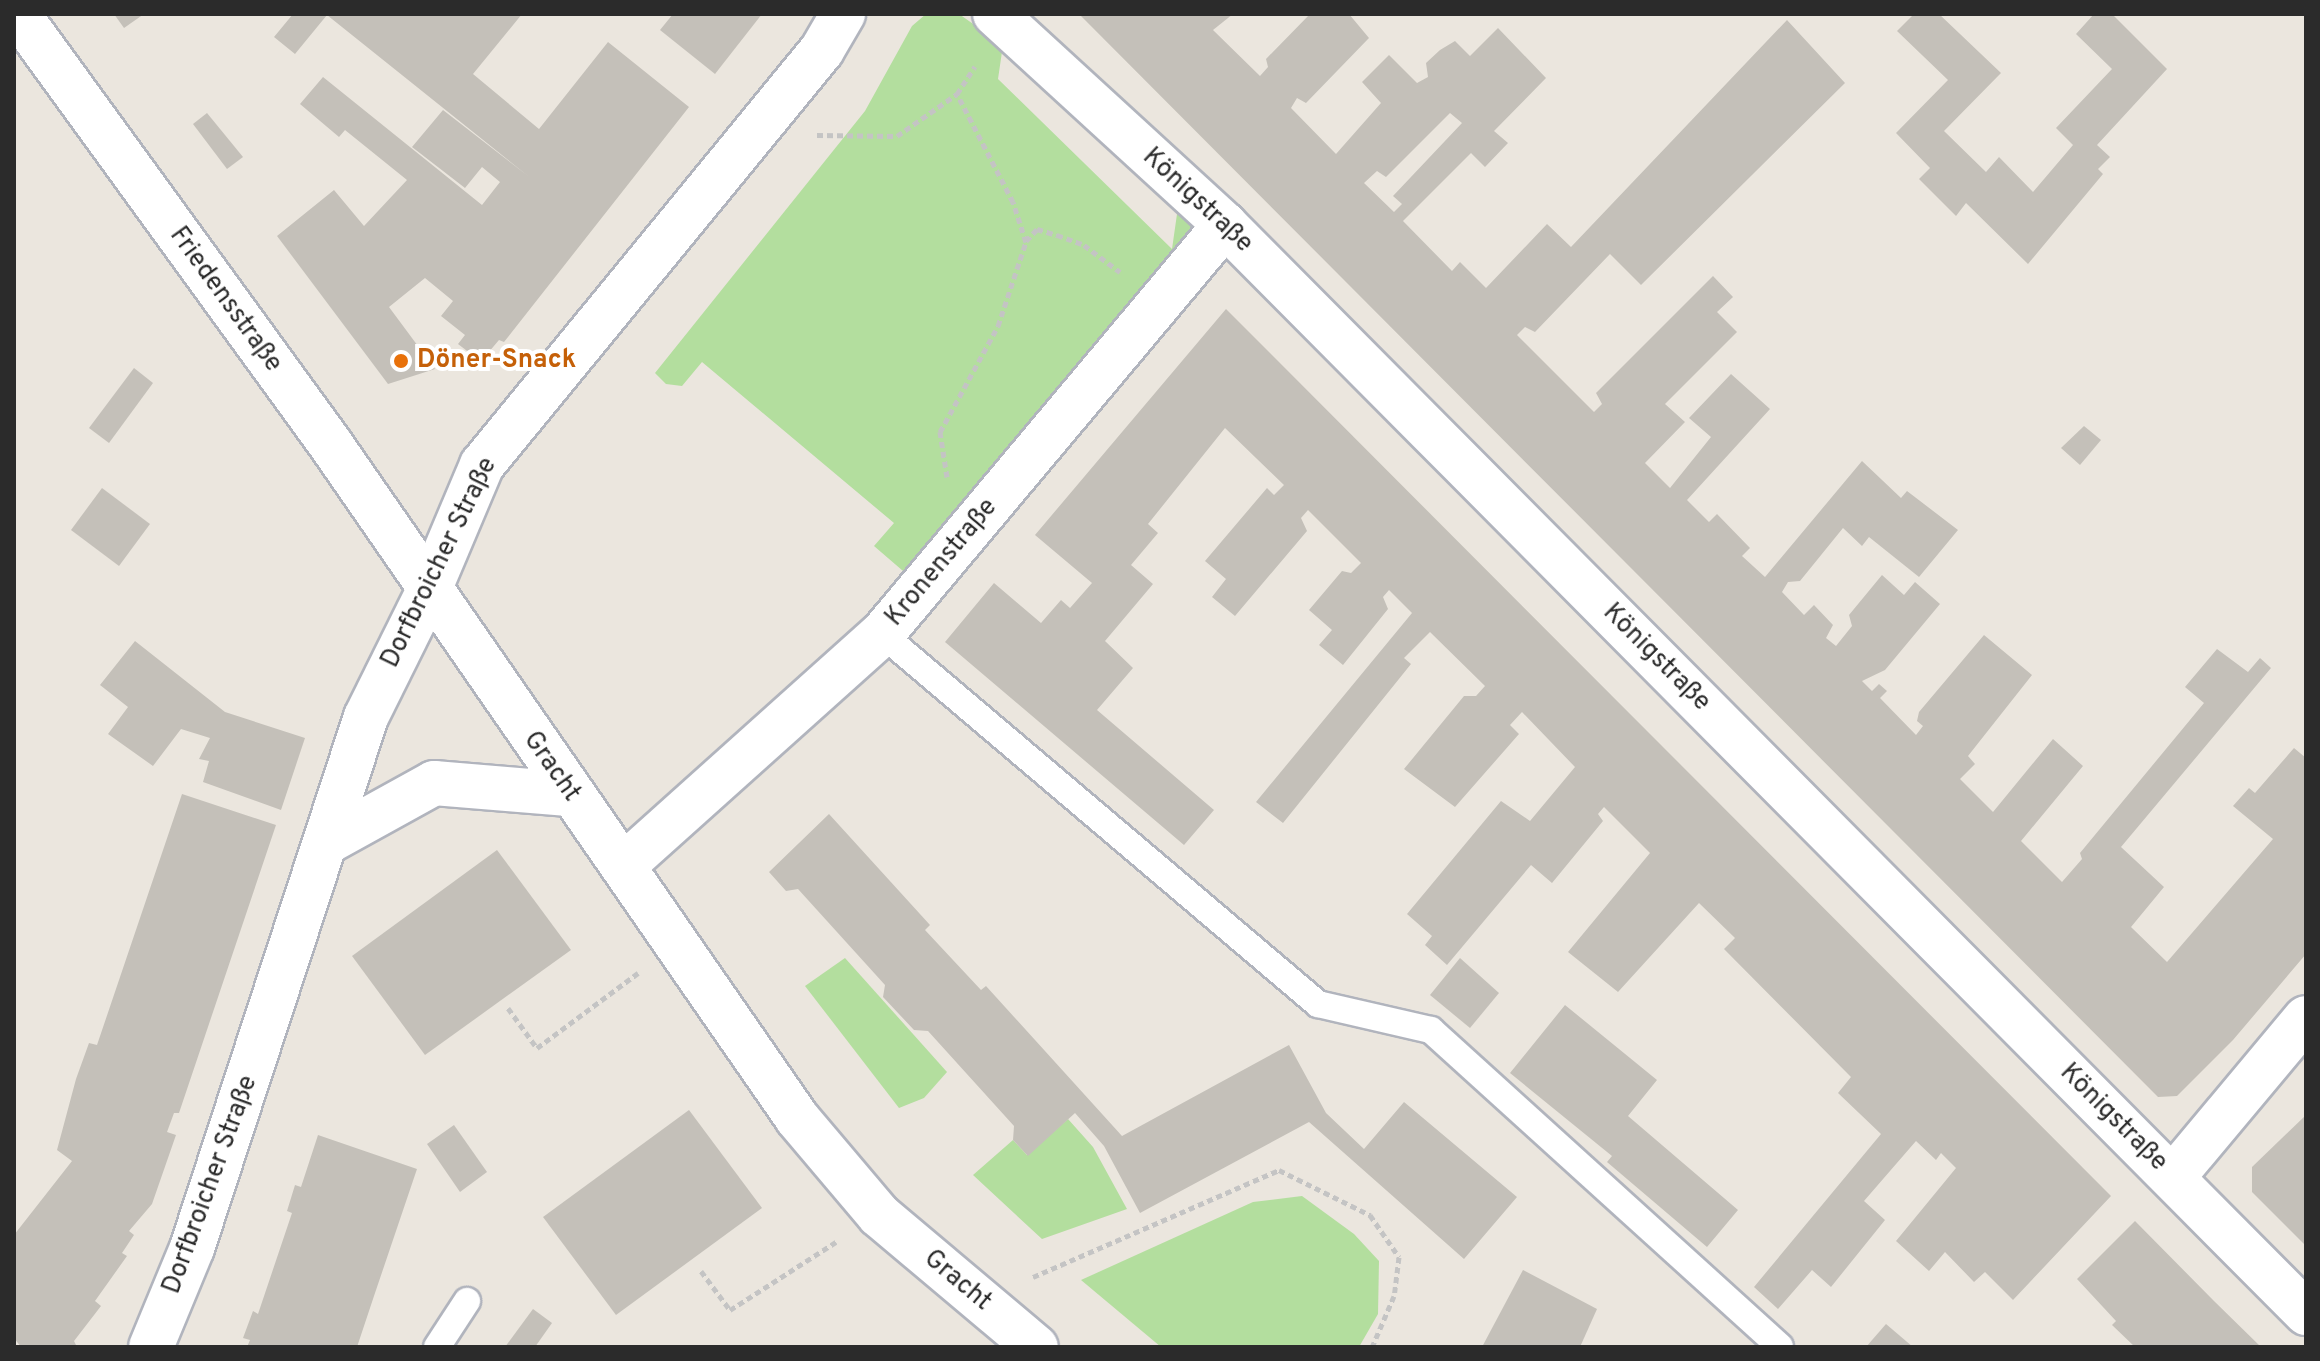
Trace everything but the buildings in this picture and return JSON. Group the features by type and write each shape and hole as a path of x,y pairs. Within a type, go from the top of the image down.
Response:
{"street":[{"name":"Friedensstraße","path":"18,14 430,588"},
{"name":"Dorfbroicher Straße","path":"151,1347 192,1248 329,841 366,717 430,588 482,465 822,50 843,14"},
{"name":"Königstraße","path":"999,18 1225,225 2306,1313"},
{"name":"Kronenstraße","path":"623,866 882,634 1225,225"},
{"name":"Gracht","path":"430,588 569,794 623,866 797,1118 879,1215 1036,1347"},
{"path":"329,841 434,783 569,794"},
{"path":"2173,1177 2306,1018"}],"lane":[{"path":"882,634 1318,1004 1431,1030 1780,1347"},
{"path":"437,1347 467,1301"}],"path":[{"path":"752,134 897,136 957,94 999,18"},
{"path":"957,94 1013,202 1026,242"},
{"path":"953,550 952,503 940,432 998,326 1026,242 1037,229 1084,245 1139,289 1155,309"},
{"path":"508,1008 537,1048 677,944"},
{"path":"980,1300 1279,1170 1370,1215 1399,1257 1394,1296 1372,1347"},
{"path":"701,1271 730,1310 879,1215"}],"green space":[{"path":"926,14 959,14 1003,45 998,79 1172,249 1177,214 1185,211 1206,234 910,577 874,546 894,523 702,362 682,386 666,384 655,373 865,111 912,26"},
{"path":"845,958 947,1072 924,1098 899,1108 805,986"},
{"path":"1068,1119 1093,1147 1127,1209 1042,1239 973,1175 1013,1140 1027,1155"},
{"path":"1302,1196 1354,1234 1379,1261 1378,1314 1359,1347 1161,1347 1081,1280 1253,1202"}],"place":[{"name":"Döner-Snack","path":"401,361"}]}
